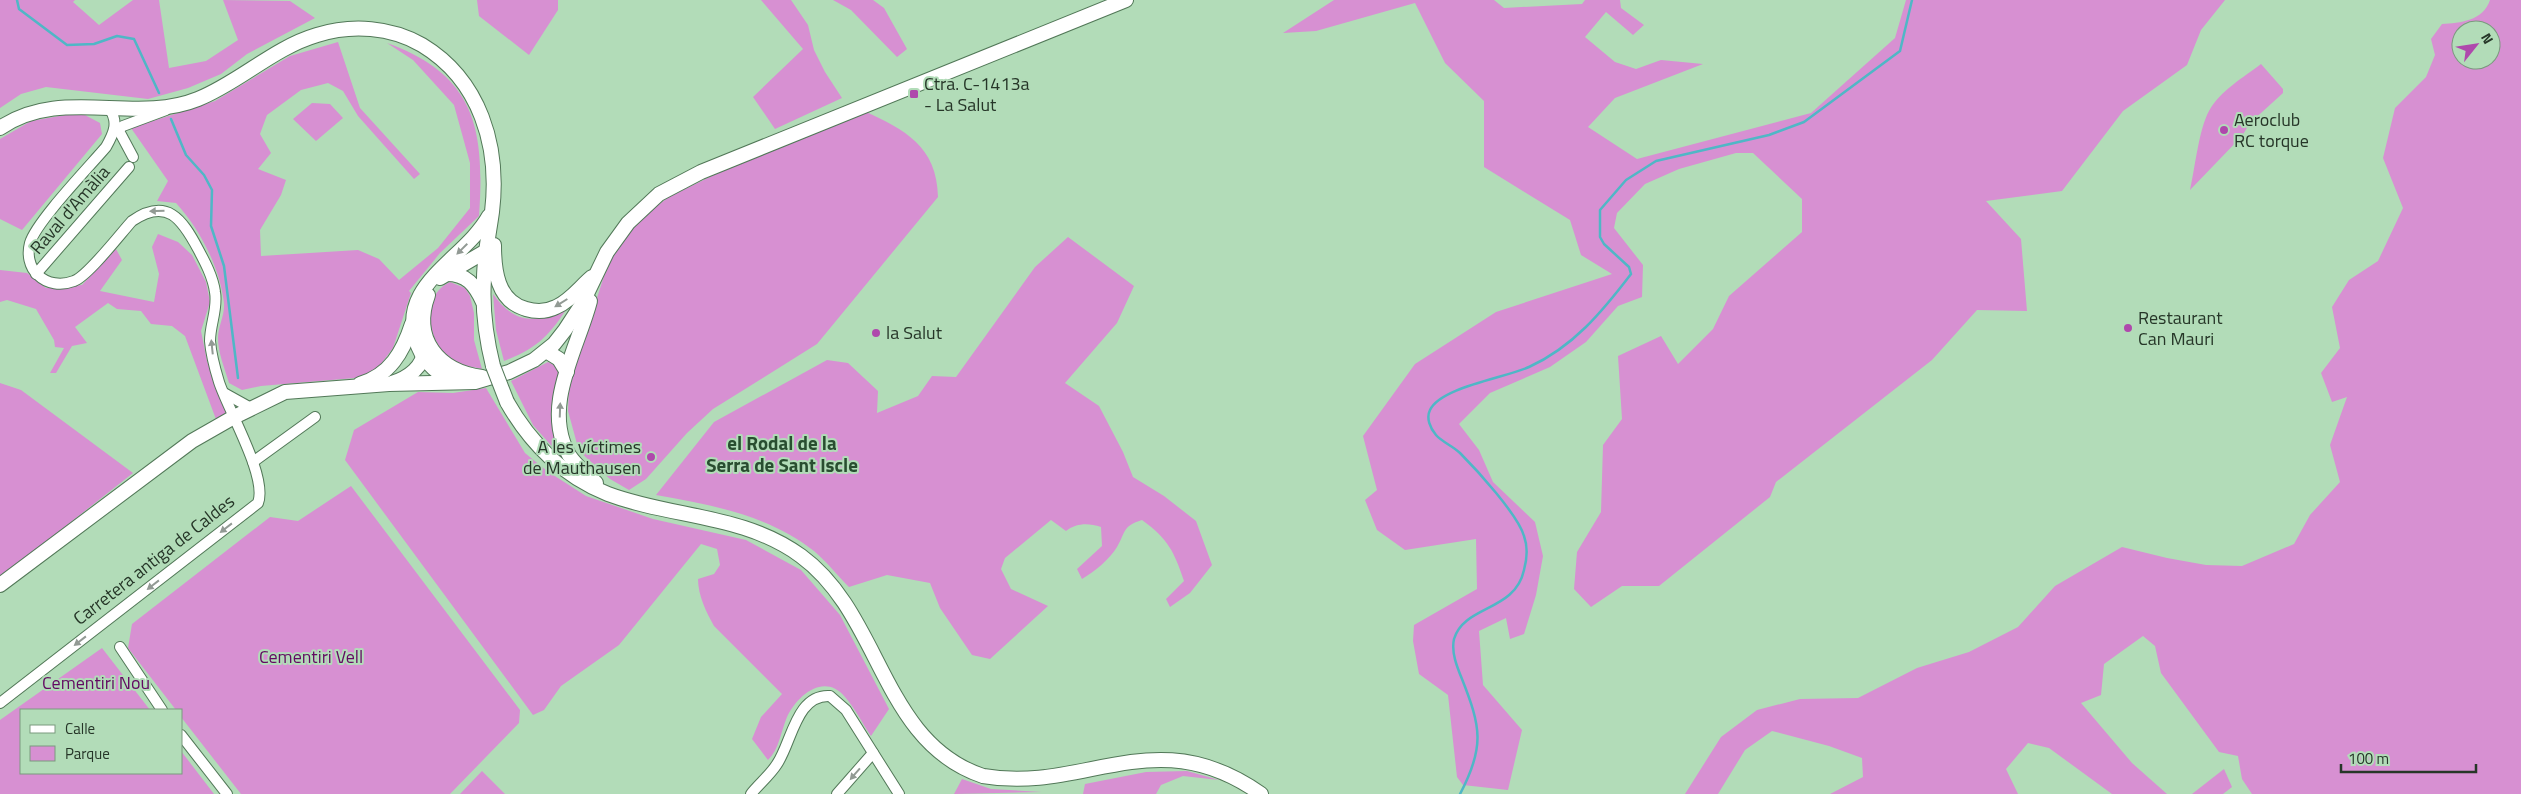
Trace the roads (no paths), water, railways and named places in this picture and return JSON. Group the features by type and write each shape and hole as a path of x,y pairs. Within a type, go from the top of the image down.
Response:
{"main road":[{"path":"0,585 192,441 234,417 285,392 459,378 528,363 546,351 570,324 610,247 628,223 650,201 680,182 1126,0"},
{"path":"0,128 27,114 49,108 174,106 211,93 273,54 318,34 350,28 393,33 418,43 439,57 455,72 476,100 486,128 491,152 492,211 497,278 506,296 517,305 540,311 556,307 566,301 597,274"},
{"path":"492,211 486,251 483,302 492,372 507,402 527,434 549,457 573,476 608,494 738,526 773,539 802,557 829,581 849,607 902,709 917,731 940,753 967,770 1004,782 1043,784 1061,783 1148,764 1175,763 1220,772 1241,781 1261,794"},
{"path":"388,370 402,349 412,323 414,310 426,284 474,238 492,211"},
{"path":"389,384 409,376 424,358 425,350 420,334 423,312 431,287 447,274 486,251"},
{"path":"447,274 458,275 470,281 483,302"},
{"path":"597,274 567,372 560,412 566,448 573,461 608,494"},
{"path":"423,312 423,324 430,346 440,360 459,378"},
{"path":"412,323 417,344 424,358"},
{"path":"546,351 559,358 567,372"},
{"path":"348,387 364,383 388,370 424,358 433,360 459,378"}],"street":[{"path":"36,274 28,256 30,243 35,231 106,147 116,131 174,106"},
{"path":"109,108 116,131"},
{"name":"Raval d'Amàlia","path":"36,274 131,162 116,131"},
{"name":"Carretera antiga de Caldes","path":"0,703 258,503 261,495 261,487 253,462 219,382 210,341 217,305 215,290 205,261 190,233 178,218 157,210 144,213 132,221 75,281 59,284 47,282 36,274"},
{"path":"224,393 252,408"},
{"path":"253,462 315,416"},
{"path":"120,647 161,709"},
{"path":"751,794 777,764 804,707 820,695 830,696 846,710 899,794"},
{"path":"182,736 226,794"},
{"path":"837,794 873,753"}],"waterway":[{"path":"17,0 19,9 67,45 94,44 117,36 134,39 159,93"},
{"path":"1460,794 1474,763 1478,737 1473,711 1455,659 1454,639 1460,628 1468,620 1511,594 1519,584 1524,570 1527,549 1520,527 1496,493 1460,453 1436,435 1430,426 1430,410 1436,402 1460,389 1518,371 1545,359 1573,339 1598,315 1631,274 1629,267 1604,244 1600,237 1600,210 1626,180 1656,161 1769,135 1804,122 1900,51 1912,0"},
{"path":"171,119 186,155 204,175 212,190 211,226 224,266 238,378"}],"place":[{"name":"Ctra. C-1413a - La Salut","path":"914,94"},
{"name":"Aeroclub RC torque","path":"2224,130"},
{"name":"Restaurant Can Mauri","path":"2128,328"},
{"name":"la Salut","path":"876,333"},
{"name":"A les víctimes de Mauthausen","path":"651,457"}],"district":[{"name":"el Rodal de la Serra de Sant Iscle","path":"782,454"}],"park label":[{"name":"Cementiri Vell","path":"311,657"},
{"name":"Cementiri Nou","path":"96,683"}]}
